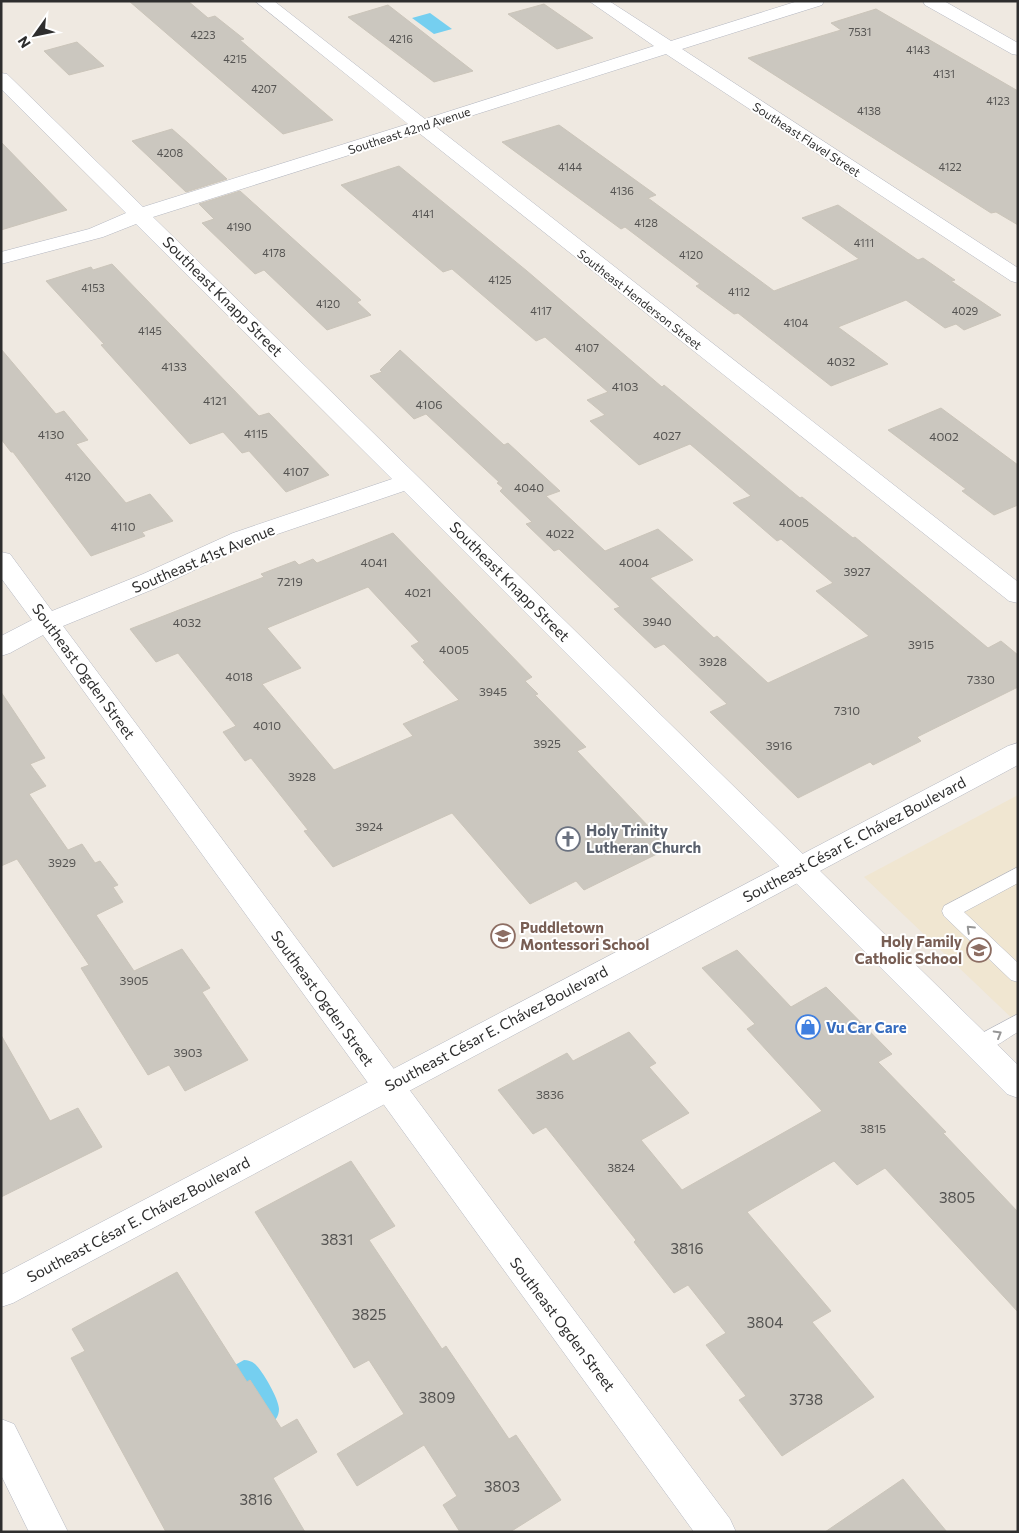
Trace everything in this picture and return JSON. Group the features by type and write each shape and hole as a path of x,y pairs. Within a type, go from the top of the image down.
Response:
{"street":[{"name":"Southeast Henderson Street","path":"263,1 1018,595"},
{"name":"Southeast Flavel Street","path":"596,1 1018,276"},
{"name":"Southeast 42nd Avenue","path":"1,258 96,233 140,215 816,1"},
{"path":"931,1 1018,50"},
{"name":"Southeast Knapp Street","path":"1,78 1018,1085"},
{"name":"Southeast 41st Avenue","path":"1,647 48,622 152,580 242,538 410,481"},
{"name":"Southeast Ogden Street","path":"1,560 717,1532"},
{"name":"Southeast César E. Chávez Boulevard","path":"1,1292 1018,752"},
{"path":"1,1436 49,1532"}],"lane":[{"path":"1018,874 951,911 1018,974"},
{"path":"978,1045 1018,1022"}],"shaded area":[{"name":"Holy Family Catholic School","path":"1018,795 1018,1024 864,877"}],"water":[{"path":"430,13 452,29 434,34 412,18"},
{"path":"244,1360 251,1361 262,1372 278,1404 278,1414 270,1426 226,1370"}],"building":[{"path":"129,1 188,1 208,18 215,16 244,39 240,40 333,120 283,134"},
{"path":"544,4 593,38 557,49 508,14"},
{"path":"388,5 473,71 434,82 348,17"},
{"path":"876,9 1018,91 1018,225 996,212 991,213 748,58 841,30 831,23"},
{"path":"77,42 104,66 69,75 44,51"},
{"path":"559,125 656,195 648,198 774,291 859,259 802,218 838,205 918,260 923,258 955,280 951,281 1001,315 964,330 956,324 945,328 906,300 838,327 888,364 831,386 738,313 734,314 696,286 700,284 625,227 621,229 502,142"},
{"path":"172,129 227,179 186,192 132,141"},
{"path":"1,142 67,210 1,230"},
{"path":"399,166 527,271 662,387 664,385 800,498 802,497 853,538 855,537 988,648 1001,641 1018,655 1018,687 917,737 921,741 873,765 870,762 798,798 710,712 727,704 664,644 655,648 614,609 620,607 559,549 554,551 526,524 532,522 500,491 503,488 497,483 499,482 426,414 414,419 370,376 382,372 380,370 400,350 504,445 508,443 560,491 546,496 605,551 658,529 693,560 650,578 714,638 717,636 768,683 869,636 816,591 833,583 781,539 777,541 733,503 751,496 690,444 639,465 590,421 605,415 587,400 608,392 545,337 536,341 452,269 443,272 341,185"},
{"path":"240,191 361,300 357,302 371,315 327,330 264,270 255,274 202,223 214,219 199,204"},
{"path":"112,264 259,416 269,413 329,475 286,492 249,451 242,453 223,432 190,444 101,345 104,344 46,281 91,267 93,270"},
{"path":"1,349 56,414 64,411 88,440 76,444 126,503 150,494 173,521 142,532 145,536 91,556 13,452 1,439"},
{"path":"941,408 1018,465 1018,505 994,515 962,491 966,489 888,430"},
{"path":"393,533 532,677 525,681 538,694 535,695 586,747 577,751 669,848 584,890 576,881 530,904 452,813 333,867 304,831 308,830 251,758 245,761 223,732 236,726 178,653 156,662 130,629 264,577 261,574 295,561 299,565 313,559 317,563","holes":["368,587 419,642 411,646 425,661 423,662 459,700 403,724 413,736 334,770 262,684 301,668 267,628"]},
{"path":"1,692 45,758 30,764 46,786 29,794 68,850 82,844 95,863 100,861 118,885 113,887 123,902 96,915 134,971 182,949 210,988 202,992 248,1060 185,1091 169,1065 148,1075 81,968 89,965 17,859 1,866"},
{"path":"737,950 791,1007 826,987 892,1054 878,1062 946,1132 943,1133 1018,1212 1018,1312 885,1168 857,1185 834,1161 747,1212 831,1311 812,1322 874,1397 782,1456 739,1400 746,1396 706,1345 726,1333 688,1285 674,1293 634,1242 636,1240 546,1127 533,1134 498,1090 567,1053 573,1061 629,1032 656,1063 649,1067 689,1113 641,1140 682,1190 822,1111 747,1029 755,1024 702,968"},
{"path":"1,1035 50,1121 78,1108 102,1147 1,1197"},
{"path":"351,1161 395,1226 369,1240 442,1349 446,1346 509,1439 516,1435 561,1500 510,1532 460,1532 443,1505 457,1496 424,1445 357,1486 337,1454 404,1414 369,1360 354,1368 255,1212"},
{"path":"177,1272 247,1382 250,1380 281,1428 297,1419 317,1452 273,1478 305,1532 166,1532 71,1358 85,1351 72,1329"},
{"path":"903,1479 947,1532 825,1532"}],"place":[{"name":"Holy Trinity Lutheran Church","path":"568,839"},
{"name":"Puddletown Montessori School","path":"503,936"},
{"name":"Holy Family Catholic School","path":"979,950"},
{"name":"Vu Car Care","path":"808,1027"}]}
